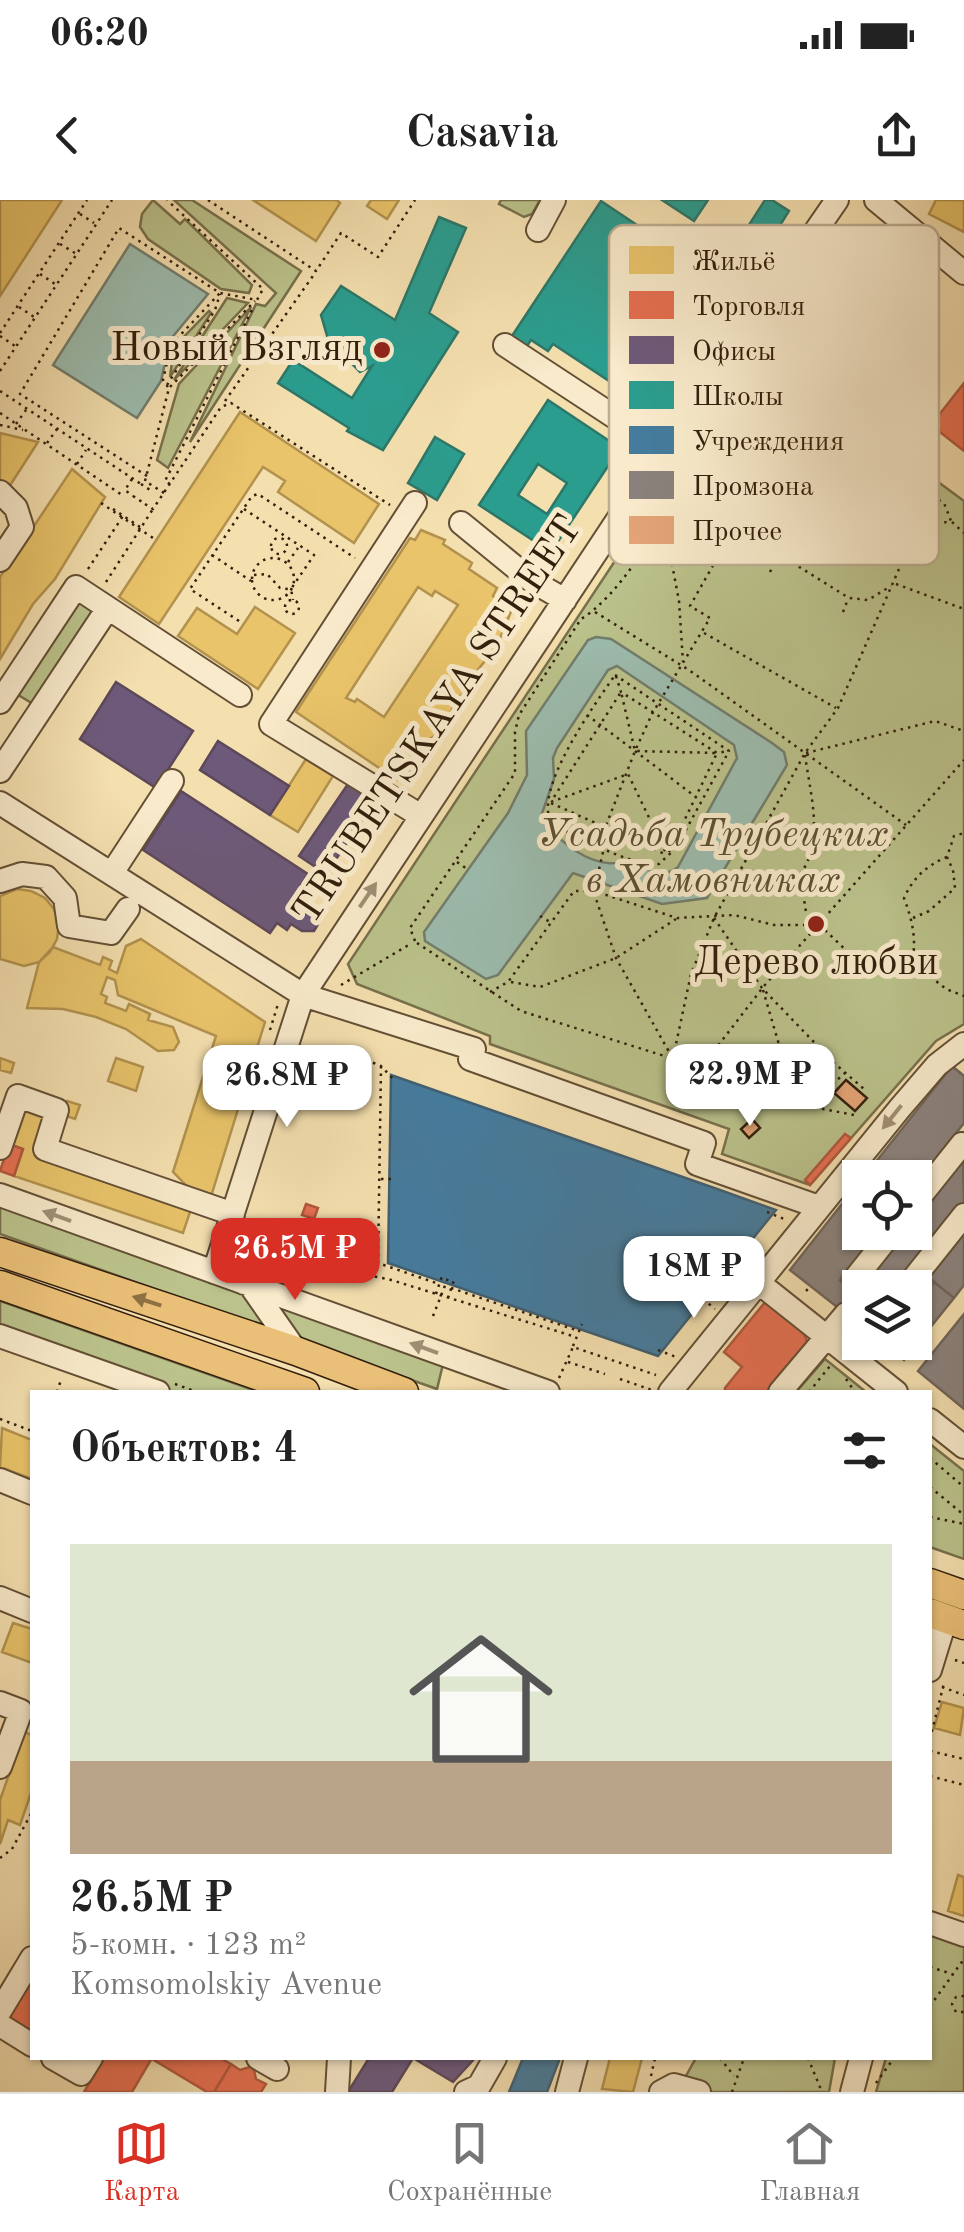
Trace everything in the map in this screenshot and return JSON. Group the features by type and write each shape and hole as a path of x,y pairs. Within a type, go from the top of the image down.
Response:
{"main road":[{"path":"0,1252 296,1351 399,1390"},
{"path":"0,1285 299,1390"},
{"path":"932,1584 964,1595"}],"street":[{"path":"538,230 554,200"},
{"name":"TRUBETSKAYA STREET","path":"820,225 836,200"},
{"path":"876,200 906,225"},
{"path":"939,252 964,273"},
{"path":"506,345 609,413"},
{"path":"0,492 16,508 22,527 0,560"},
{"path":"411,510 270,724 421,816"},
{"path":"462,522 532,581 564,600"},
{"name":"TRUBETSKAYA STREET","path":"214,1272 303,995 564,600 609,539"},
{"path":"0,702 76,587 240,695"},
{"path":"0,771 108,608"},
{"path":"112,873 172,781"},
{"path":"0,803 303,995 474,1049 470,1059 704,1143 697,1164 819,1208"},
{"path":"0,881 22,874 46,876 66,898 69,926 111,932 128,909"},
{"path":"662,1386 759,1284 937,1065 962,1047"},
{"path":"0,1148 18,1096 57,1110 45,1149 233,1214"},
{"path":"932,1182 964,1146"},
{"path":"0,1196 247,1284 554,1385"},
{"path":"920,1270 964,1214"},
{"path":"862,1270 878,1250"},
{"path":"248,1255 243,1271 247,1284 296,1351"},
{"path":"759,1284 893,1390"},
{"path":"782,1390 842,1319"},
{"path":"0,1336 152,1390"},
{"path":"932,1422 964,1447"},
{"path":"0,1480 30,1491"},
{"path":"0,1598 30,1610"},
{"path":"938,1673 946,1619"},
{"path":"0,1702 20,1711 0,1767"},
{"path":"932,1924 964,1934"},
{"path":"0,2010 30,1961"},
{"path":"0,2024 30,2044"},
{"path":"56,2060 80,2074 90,2060"},
{"path":"338,2092 340,2060"},
{"path":"466,2092 479,2086 494,2060"},
{"path":"567,2092 575,2060"},
{"path":"852,2092 860,2060"},
{"path":"661,2092 674,2086 699,2092"}],"path":[{"path":"16,346 0,335 87,200"},
{"path":"0,371 112,200"},
{"path":"168,200 263,289 165,481 170,484"},
{"path":"208,200 316,271"},
{"path":"108,608 113,600 100,591 341,233 378,257 415,200"},
{"path":"79,213 96,224"},
{"path":"147,476 20,394 119,228 220,293 256,300"},
{"path":"59,243 76,254"},
{"path":"39,274 56,285"},
{"path":"162,495 146,481 168,387 215,310 220,293"},
{"path":"168,387 163,380 171,345 220,293"},
{"path":"168,387 256,300"},
{"path":"18,306 35,318"},
{"path":"0,391 162,495"},
{"path":"221,407 231,402 237,404 411,510"},
{"path":"16,424 26,408"},
{"path":"0,413 122,495"},
{"path":"0,425 27,432"},
{"path":"46,445 57,429"},
{"path":"76,464 87,448"},
{"path":"132,478 125,490 154,510"},
{"path":"239,621 190,589 252,496 258,494 372,569"},
{"path":"939,500 951,521 964,533"},
{"path":"101,504 156,540"},
{"path":"243,508 314,555 284,597 274,600"},
{"path":"113,509 141,528"},
{"path":"81,579 123,516"},
{"path":"939,523 951,521"},
{"path":"252,582 261,562 278,556 287,546 279,532"},
{"path":"280,539 272,546 294,575 291,589 298,605 295,613 286,612 285,605"},
{"path":"287,563 299,545"},
{"path":"212,555 252,582 260,594 285,605"},
{"path":"632,565 594,611 581,618 519,715 515,773 410,928 415,941 521,1011 673,1058"},
{"path":"672,565 684,667"},
{"path":"673,1058 616,958 594,891 605,828 652,714 684,667 710,618 690,606 713,565"},
{"path":"770,572 774,565"},
{"path":"795,565 849,598 868,600 895,584"},
{"path":"673,1058 691,974 714,918 805,753 838,708 902,565"},
{"path":"252,576 267,574 280,588 291,589"},
{"path":"895,584 964,609"},
{"path":"843,612 849,598"},
{"path":"285,605 293,600"},
{"path":"594,611 684,667 907,826"},
{"path":"703,632 838,708"},
{"path":"615,675 730,751"},
{"path":"615,675 636,752"},
{"path":"550,802 560,759 615,675"},
{"path":"621,692 550,802 546,810 554,825 647,864 659,864 676,848 730,751"},
{"path":"621,692 717,753"},
{"path":"587,715 701,801"},
{"path":"805,753 935,721 964,731"},
{"path":"636,752 730,751"},
{"path":"667,855 717,753"},
{"path":"805,753 813,822 813,858 800,874 806,912 850,954"},
{"path":"700,1069 762,988 964,760"},
{"path":"550,802 628,774"},
{"path":"628,774 667,855"},
{"path":"550,802 667,855"},
{"path":"543,823 548,818"},
{"path":"911,919 929,911 955,888 954,870 947,857 954,836 964,832"},
{"path":"947,857 930,864 909,886 904,898 916,946 912,962 946,988 964,996"},
{"path":"455,861 467,868"},
{"path":"490,992 508,982 574,892 594,891 677,918 734,915 774,925 818,926"},
{"path":"540,916 551,923"},
{"path":"508,982 540,987 616,958 677,918"},
{"path":"714,918 762,988 834,1064 864,1089"},
{"path":"331,982 341,985 415,941"},
{"path":"794,955 814,977"},
{"path":"762,988 785,1065 788,1100"},
{"path":"366,1060 381,1066 396,1081"},
{"path":"700,1069 834,1064"},
{"path":"381,1066 378,1264 439,1284"},
{"path":"700,1069 808,1106 854,1115"},
{"path":"808,1106 846,1072"},
{"path":"380,1179 394,1179"},
{"path":"767,1212 787,1220"},
{"path":"265,1237 342,1262"},
{"path":"360,1274 388,1279 576,1337"},
{"path":"433,1316 442,1276"},
{"path":"438,1296 448,1278"},
{"path":"447,1299 454,1280"},
{"path":"806,1291 811,1286"},
{"path":"451,1288 578,1331"},
{"path":"704,1300 716,1310"},
{"path":"554,1385 582,1324"},
{"path":"573,1347 662,1386"},
{"path":"658,1350 678,1358"},
{"path":"566,1361 605,1374"},
{"path":"811,1390 834,1361"},
{"path":"845,1377 855,1390"},
{"path":"57,1390 61,1379"},
{"path":"620,1379 662,1386"},
{"path":"0,1418 30,1430"},
{"path":"932,1460 964,1486"},
{"path":"932,1489 964,1515"},
{"path":"932,1518 964,1524"},
{"path":"938,1673 964,1663"},
{"path":"938,1673 964,1694"},
{"path":"932,1722 938,1673"},
{"path":"932,1751 964,1759"},
{"path":"932,1777 964,1786"},
{"path":"0,1858 12,1849 30,1816"},
{"path":"932,2003 964,1958"},
{"path":"932,1968 953,1974"},
{"path":"964,1996 956,1997 952,2004 956,2012 964,2012"},
{"path":"722,2060 736,2079"},
{"path":"732,2092 743,2060"},
{"path":"809,2060 822,2092"},
{"path":"869,2092 893,2060"}],"green space":[{"path":"153,200 180,224 185,219 252,285 249,293 221,289 148,239 140,227 142,214"},
{"path":"174,200 192,200 301,271 190,442 256,304 265,306 276,293"},
{"path":"501,200 540,200 532,214 524,217 499,204"},
{"path":"227,298 248,303 174,380"},
{"path":"251,307 168,468 157,460 179,384"},
{"path":"211,313 170,377 174,347"},
{"name":"Усадьба Трубецких в Хамовниках","path":"939,483 964,501 964,1024 936,1041 810,1185 722,1154 729,1129 490,1044 490,1036 357,984 348,964 612,565 939,565"},
{"path":"76,601 92,609 93,614 35,705 15,693"},
{"path":"0,1205 444,1360 437,1389 0,1234"},
{"path":"0,1301 253,1390 165,1390 0,1332"},
{"path":"825,1359 864,1390 798,1390"},
{"path":"932,1446 964,1471 964,1559 932,1548"},
{"path":"932,1934 964,1945 964,2092 876,2092 885,2060 932,2060"},
{"path":"695,2060 835,2060 829,2092 677,2092"}],"shaded area":[{"path":"130,244 208,294 170,340 161,381 137,418 53,365"},
{"path":"611,639 772,743 784,752 787,765 707,898 662,904 573,873 498,975 486,979 425,941 424,932 508,813 527,775 526,731 588,640","holes":["617,666 734,745 737,758 678,867 671,871 658,873 624,862 589,858 562,841 540,819 554,779 553,758 557,748 608,670"]}],"building: Жильё":[{"path":"0,200 62,200 0,296"},
{"path":"253,200 337,200 340,203 316,241"},
{"path":"371,200 399,200 387,219 367,206"},
{"path":"936,200 964,200 964,232 929,214"},
{"path":"240,412 379,504 354,543 278,492 285,481 263,467 159,624 119,597"},
{"path":"0,433 38,442 9,487 0,485"},
{"path":"72,469 105,497 0,659 0,577"},
{"path":"421,530 445,540 443,544 472,563 469,569 497,588 493,596 512,609 497,646 472,677 468,691 459,697 438,734 426,741 406,779 397,780 296,712 410,538 415,540","holes":["418,587 432,596 435,591 458,605 384,717 357,699 355,702 346,698"]},
{"path":"255,607 295,633 258,689 178,636 197,608 237,634"},
{"path":"306,759 333,776 298,832 270,815"},
{"path":"17,889 45,898 59,924 50,952 39,962 24,966 0,959 0,896"},
{"path":"141,939 265,1022 209,1203 182,1195 185,1184 173,1172 216,1036 118,995 115,980 107,977 101,994 107,997 105,1003 126,1011 129,1004 150,1014 148,1020 173,1027 179,1042 174,1050 158,1051 126,1029 96,1017 63,1009 27,1008 39,962 53,947 100,965 103,957 112,961 109,969 117,973 126,946"},
{"path":"0,1058 14,1063 11,1073 0,1070"},
{"path":"116,1058 143,1067 136,1091 108,1081"},
{"path":"67,1101 80,1105 75,1119 61,1114"},
{"path":"22,1105 51,1114 37,1154 192,1206 183,1233 14,1176 23,1149 9,1144"},
{"path":"2,1428 30,1439 30,1478 0,1467"},
{"path":"13,1623 30,1628 30,1662 2,1652"},
{"path":"942,1702 964,1708 960,1735 934,1728"},
{"path":"24,1732 30,1734 30,1796 20,1825 8,1820 0,1844 0,1800"},
{"path":"958,1875 964,1877 964,1916 948,1911"},
{"path":"609,2060 641,2060 633,2092 602,2089"}],"building: Торговля":[{"path":"964,383 964,451 939,431 939,415"},
{"path":"845,1134 851,1138 810,1185 805,1180"},
{"path":"9,1144 23,1149 14,1176 0,1171"},
{"path":"306,1204 318,1208 314,1219 302,1215"},
{"path":"766,1301 802,1329 809,1346 768,1390 725,1390 742,1367 724,1352"},
{"path":"30,1970 30,2040 0,2021"},
{"path":"103,2060 151,2060 132,2092 84,2092"},
{"path":"154,2060 224,2060 231,2064 214,2092 207,2092"},
{"path":"231,2064 240,2070 253,2066 256,2079 266,2084 261,2092 214,2092"}],"building: Офисы":[{"path":"116,682 193,731 156,788 80,739"},
{"path":"218,741 289,786 270,815 200,770"},
{"path":"348,784 375,801 326,874 299,856"},
{"path":"181,791 308,874 293,897 315,911 320,921 314,931 302,931 291,924 287,930 277,923 270,933 143,850"},
{"path":"368,2060 412,2060 392,2092 348,2092"},
{"path":"416,2060 473,2060 453,2082"}],"building: Школы":[{"path":"662,200 708,200 694,221"},
{"path":"765,200 789,211 780,225 749,225"},
{"path":"601,201 637,225 609,225 609,381 553,344 548,351 531,340 527,346 512,336"},
{"path":"439,217 466,228 429,313 458,332 383,450 347,431 349,428 278,383 293,360 352,398 372,366 360,372 328,339 321,315 341,286 395,320"},
{"path":"548,400 609,441 609,465 551,552 479,505","holes":["538,464 567,483 547,514 518,495"]},
{"path":"435,437 464,454 437,500 408,483"}],"building: Учреждения":[{"path":"391,1075 776,1210 658,1356 388,1263"},
{"path":"522,2060 559,2060 547,2092 509,2092"}],"building: Промзона":[{"path":"952,1066 964,1076 964,1123 932,1163 932,1160 877,1160"},
{"path":"963,1156 964,1203 932,1244 932,1195"},
{"path":"842,1204 842,1250 864,1250 848,1270 842,1270 842,1311 790,1270"},
{"path":"964,1221 964,1285 954,1298 932,1280 932,1270 925,1270"},
{"path":"888,1250 927,1250 911,1270 873,1269"},
{"path":"934,1282 954,1298 932,1325"},
{"path":"964,1314 964,1409 918,1371 927,1360 932,1360 932,1354"}],"building: Прочее":[{"path":"846,1080 867,1098 855,1111 834,1093"},
{"path":"752,1119 760,1128 749,1138 741,1129"}],"place":[{"name":"Новый Взгляд","path":"382,350"},
{"name":"Дерево любви","path":"816,924"}]}
